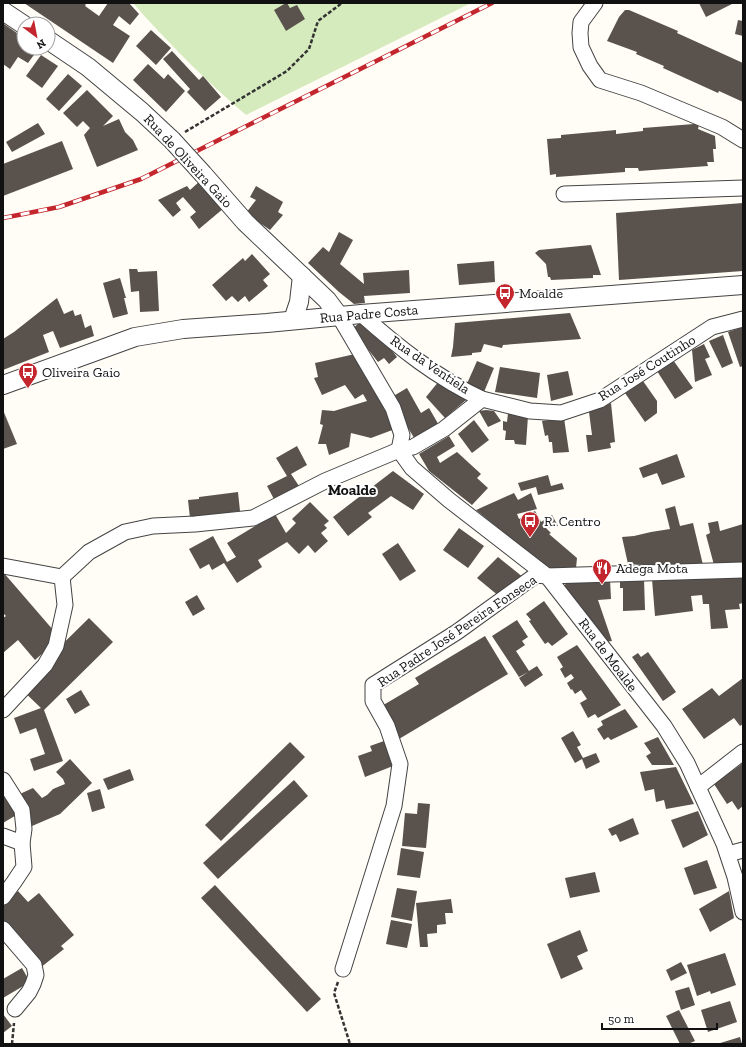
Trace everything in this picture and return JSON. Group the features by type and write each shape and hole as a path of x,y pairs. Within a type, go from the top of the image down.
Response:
{"street":[{"path":"595,3 581,22 580,33 581,47 590,66 600,80 641,93 709,121 743,140"},
{"path":"3,11 16,20"},
{"name":"Rua de Oliveira Gaio","path":"56,45 88,67 142,112 172,140 245,222 328,300 393,408 402,435 399,450"},
{"path":"564,194 743,188"},
{"path":"293,320 299,302 302,276"},
{"name":"Rua Padre Costa","path":"3,385 135,337 183,329 743,285"},
{"name":"Rua da Ventiela","path":"361,314 418,361 482,399"},
{"name":"Rua José Coutinho","path":"482,399 530,411 561,413 600,400 712,327 743,319"},
{"path":"62,577 89,552 125,532 153,526 195,524 253,518 325,481 399,450 413,447 444,428 482,399"},
{"name":"Rua de Moalde","path":"399,450 412,468 449,500 547,576 664,726 687,762 711,813 728,854 743,912"},
{"path":"3,566 62,577"},
{"path":"547,576 743,570"},
{"name":"Rua Padre José Pereira Fonseca","path":"343,969 394,806 400,764 387,726 373,701 373,685 457,632 536,574 547,576"},
{"path":"3,710 45,665 56,646 66,605 62,577"},
{"path":"698,786 743,752"},
{"path":"3,780 22,810 24,829 22,843 24,867 3,896"},
{"path":"3,836 22,843"},
{"path":"728,854 743,850"},
{"path":"3,929 34,965 36,975 29,992 15,1009"}],"path":[{"path":"172,140 287,71 309,49 318,21 342,3"},
{"path":"343,969 334,993 350,1044"},
{"path":"12,1044 15,1009"}],"green space":[{"path":"133,3 471,3 246,115 216,89 160,33"}],"building":[{"path":"24,3 84,3 86,5 85,6 99,16 108,3 129,3 139,14 130,25 119,16 113,25 130,36 113,63 56,25 56,16 43,16"},
{"path":"286,3 290,8 297,5 305,19 286,31 274,10"},
{"path":"699,3 734,3 706,17"},
{"path":"625,10 629,10 678,31 677,33 743,63 743,102 719,91 718,93 663,68 664,66 636,54 637,52 607,41 619,17"},
{"path":"738,20 743,21 743,36 735,34"},
{"path":"4,24 16,32 16,56 33,56 28,63 18,57 10,69 3,64"},
{"path":"151,30 171,48 156,65 136,46"},
{"path":"172,51 199,80 203,76 221,97 205,111 187,92 190,89 163,59"},
{"path":"40,56 58,66 42,88 26,76"},
{"path":"148,64 164,79 168,74 185,91 166,112 133,80"},
{"path":"68,74 82,86 59,111 46,99"},
{"path":"87,90 113,116 103,126 119,119 125,132 133,140 138,150 97,167 84,135 90,128 83,121 77,127 63,113"},
{"path":"38,123 45,134 12,152 6,142"},
{"path":"694,124 699,125 698,129 715,136 716,149 713,149 714,162 707,162 708,166 639,171 638,168 625,168 625,172 556,177 556,174 550,175 547,139 561,138 561,135 616,130 616,134 643,131 643,128"},
{"path":"62,141 73,169 3,196 3,164"},
{"path":"200,181 224,208 199,229 190,217 196,212 183,197 176,203 181,210 173,217 158,200 187,186 190,190"},
{"path":"256,186 283,202 278,212 283,215 270,230 246,213 256,200 250,197"},
{"path":"743,203 743,271 619,280 616,213"},
{"path":"339,232 353,240 340,264 364,284 363,273 409,270 410,293 364,296 365,303 354,304 339,292 308,263 323,247 329,252"},
{"path":"591,245 601,275 593,275 593,278 551,280 550,277 548,277 546,264 535,253 539,250"},
{"path":"252,254 270,274 263,280 268,286 249,302 245,296 238,302 232,296 226,301 212,285 243,258 245,261"},
{"path":"494,261 495,282 459,285 457,264"},
{"path":"129,269 137,269 138,272 157,271 159,311 140,312 139,291 131,292"},
{"path":"120,278 126,298 124,298 128,314 113,318 103,283"},
{"path":"57,298 64,314 73,310 75,316 81,314 85,328 91,325 94,336 60,348 53,331 43,335 49,352 3,370 3,339"},
{"path":"570,313 581,339 503,345 502,348 484,344 481,352 472,353 472,355 451,357 455,323"},
{"path":"366,317 397,357 389,364 384,358 378,362 352,329"},
{"path":"743,327 743,366 740,367 728,332"},
{"path":"723,335 733,363 722,368 709,341"},
{"path":"704,344 710,357 705,359 712,375 695,382 692,350"},
{"path":"355,354 382,396 395,429 371,438 351,433 349,447 329,455 326,444 318,444 323,425 320,424 322,410 334,411 367,401 363,394 355,399 345,385 322,395 314,378 318,377 315,363"},
{"path":"673,360 693,388 675,399 657,371"},
{"path":"477,361 494,368 484,392 466,386"},
{"path":"500,367 540,373 537,398 495,392"},
{"path":"568,371 573,395 551,401 547,375"},
{"path":"439,381 466,400 445,418 426,397"},
{"path":"643,381 657,401 657,413 645,422 625,393"},
{"path":"407,388 421,413 429,408 440,427 416,441 390,398"},
{"path":"611,403 615,442 610,443 611,448 588,452 586,435 592,435 589,412"},
{"path":"3,410 17,444 3,449"},
{"path":"479,411 494,411 501,421 488,427"},
{"path":"508,413 528,416 526,445 515,444 514,440 505,440 506,431 503,430 503,421 507,422"},
{"path":"564,418 569,452 553,453 552,442 549,442 548,435 545,436 542,421"},
{"path":"474,420 489,440 472,453 458,434"},
{"path":"449,436 455,446 437,457 440,463 457,452 481,474 477,478 488,488 472,505 429,471 419,454"},
{"path":"297,446 307,465 291,474 299,486 275,501 267,486 287,476 276,458"},
{"path":"677,454 685,477 662,485 657,473 643,478 639,468"},
{"path":"393,471 424,494 413,510 391,496 368,513 372,517 348,536 333,517"},
{"path":"548,475 551,486 562,483 564,489 538,495 536,487 521,491 518,483"},
{"path":"238,492 240,511 190,518 188,500 199,499 199,497"},
{"path":"514,493 518,500 531,493 537,509 517,514 519,519 535,511 541,522 552,515 558,526 546,528 551,533 549,534 577,558 576,568 547,568 476,510"},
{"path":"310,502 329,521 324,525 327,528 321,533 328,541 315,553 308,545 299,554 287,542 258,560 262,567 237,583 224,563 212,570 209,564 200,569 189,549 213,536 227,562 236,557 227,543 275,514 286,533 296,523 292,519"},
{"path":"675,506 680,526 693,523 703,565 658,566 628,564 622,537 670,529 665,509"},
{"path":"718,521 720,531 743,524 743,563 714,565 706,535 710,533 708,523"},
{"path":"459,528 484,546 468,568 443,550"},
{"path":"398,543 416,571 400,581 382,554"},
{"path":"498,557 524,578 500,597 477,578"},
{"path":"3,572 60,638 35,660 18,640 3,653 3,618 6,616 3,613"},
{"path":"743,576 743,603 739,604 740,609 725,610 728,628 711,629 709,604 703,604 702,595 691,596 693,611 655,616 652,579"},
{"path":"620,578 644,579 645,610 623,611 623,588 620,588"},
{"path":"568,579 610,579 611,599 598,600 612,641 605,642 564,587"},
{"path":"197,595 205,609 193,616 185,602"},
{"path":"544,601 568,634 552,646 548,642 545,644 529,621 531,620 526,614"},
{"path":"89,618 113,642 44,710 63,761 34,771 30,759 45,754 36,728 20,734 14,718 41,708 19,687"},
{"path":"517,620 528,637 522,641 525,645 516,651 529,671 537,666 543,675 525,687 519,678 528,672 519,677 492,636"},
{"path":"485,636 508,674 399,739 380,707 419,684 415,678"},
{"path":"577,645 621,705 598,718 595,714 588,718 580,703 587,699 581,690 575,694 572,689 571,690 567,683 574,678 571,674 565,678 560,669 563,667 557,657"},
{"path":"648,652 676,692 663,701 632,657 638,653 641,657"},
{"path":"743,678 743,724 740,726 734,718 704,739 682,709 712,688 719,696"},
{"path":"81,690 90,705 75,714 66,699"},
{"path":"625,709 638,727 611,740 608,737 604,740 597,729 603,725 601,721"},
{"path":"573,731 581,745 577,747 583,758 596,753 600,762 586,769 582,759 575,763 561,738"},
{"path":"658,737 674,765 652,765 646,756 651,753 644,743"},
{"path":"384,741 393,766 365,777 358,756 372,751 370,746"},
{"path":"290,742 305,757 221,841 205,825"},
{"path":"70,759 92,783 60,814 32,826 19,796 33,788 42,798 53,789 65,784 63,779 56,772"},
{"path":"743,763 743,806 738,810 732,801 727,804 714,784"},
{"path":"676,767 694,804 666,809 664,800 656,802 654,789 645,791 640,772"},
{"path":"130,769 134,780 108,790 103,779"},
{"path":"294,780 308,796 218,879 203,863"},
{"path":"100,789 105,808 92,812 87,793"},
{"path":"6,792 18,814 3,823 3,794"},
{"path":"418,803 430,804 426,848 402,846 405,813 417,814"},
{"path":"698,811 708,835 683,848 671,820"},
{"path":"633,818 639,834 620,842 616,834 612,836 608,829"},
{"path":"401,848 424,852 420,878 397,875"},
{"path":"707,860 717,888 694,895 684,868"},
{"path":"595,872 600,892 570,898 565,878"},
{"path":"215,885 321,999 307,1012 201,898"},
{"path":"397,888 417,891 412,921 391,917"},
{"path":"18,891 28,902 39,893 74,935 61,946 64,949 40,968 3,924 3,903"},
{"path":"729,891 734,918 710,932 699,909"},
{"path":"451,899 453,913 445,913 446,924 437,925 437,933 427,934 428,947 420,947 416,903"},
{"path":"391,920 412,924 407,948 386,944"},
{"path":"580,930 588,951 577,956 583,969 561,979 547,944"},
{"path":"725,953 736,985 711,994 710,991 697,996 687,965"},
{"path":"681,962 687,973 671,981 666,970"},
{"path":"22,968 30,982 3,998 3,979"},
{"path":"689,987 695,1005 681,1010 675,991"},
{"path":"730,1001 737,1022 708,1032 701,1010"},
{"path":"679,1010 695,1041 688,1044 680,1044 666,1016"},
{"path":"3,1014 12,1026 3,1033"},
{"path":"740,1037 742,1044 717,1044"}],"railway":[{"path":"3,218 59,207 141,179 492,3"}],"place":[{"name":"Moalde","path":"505,310"},
{"name":"Oliveira Gaio","path":"28,389"},
{"name":"R. Centro","path":"530,538"},
{"name":"Adega Mota","path":"602,585"}],"district":[{"name":"Moalde","path":"352,490"}]}
